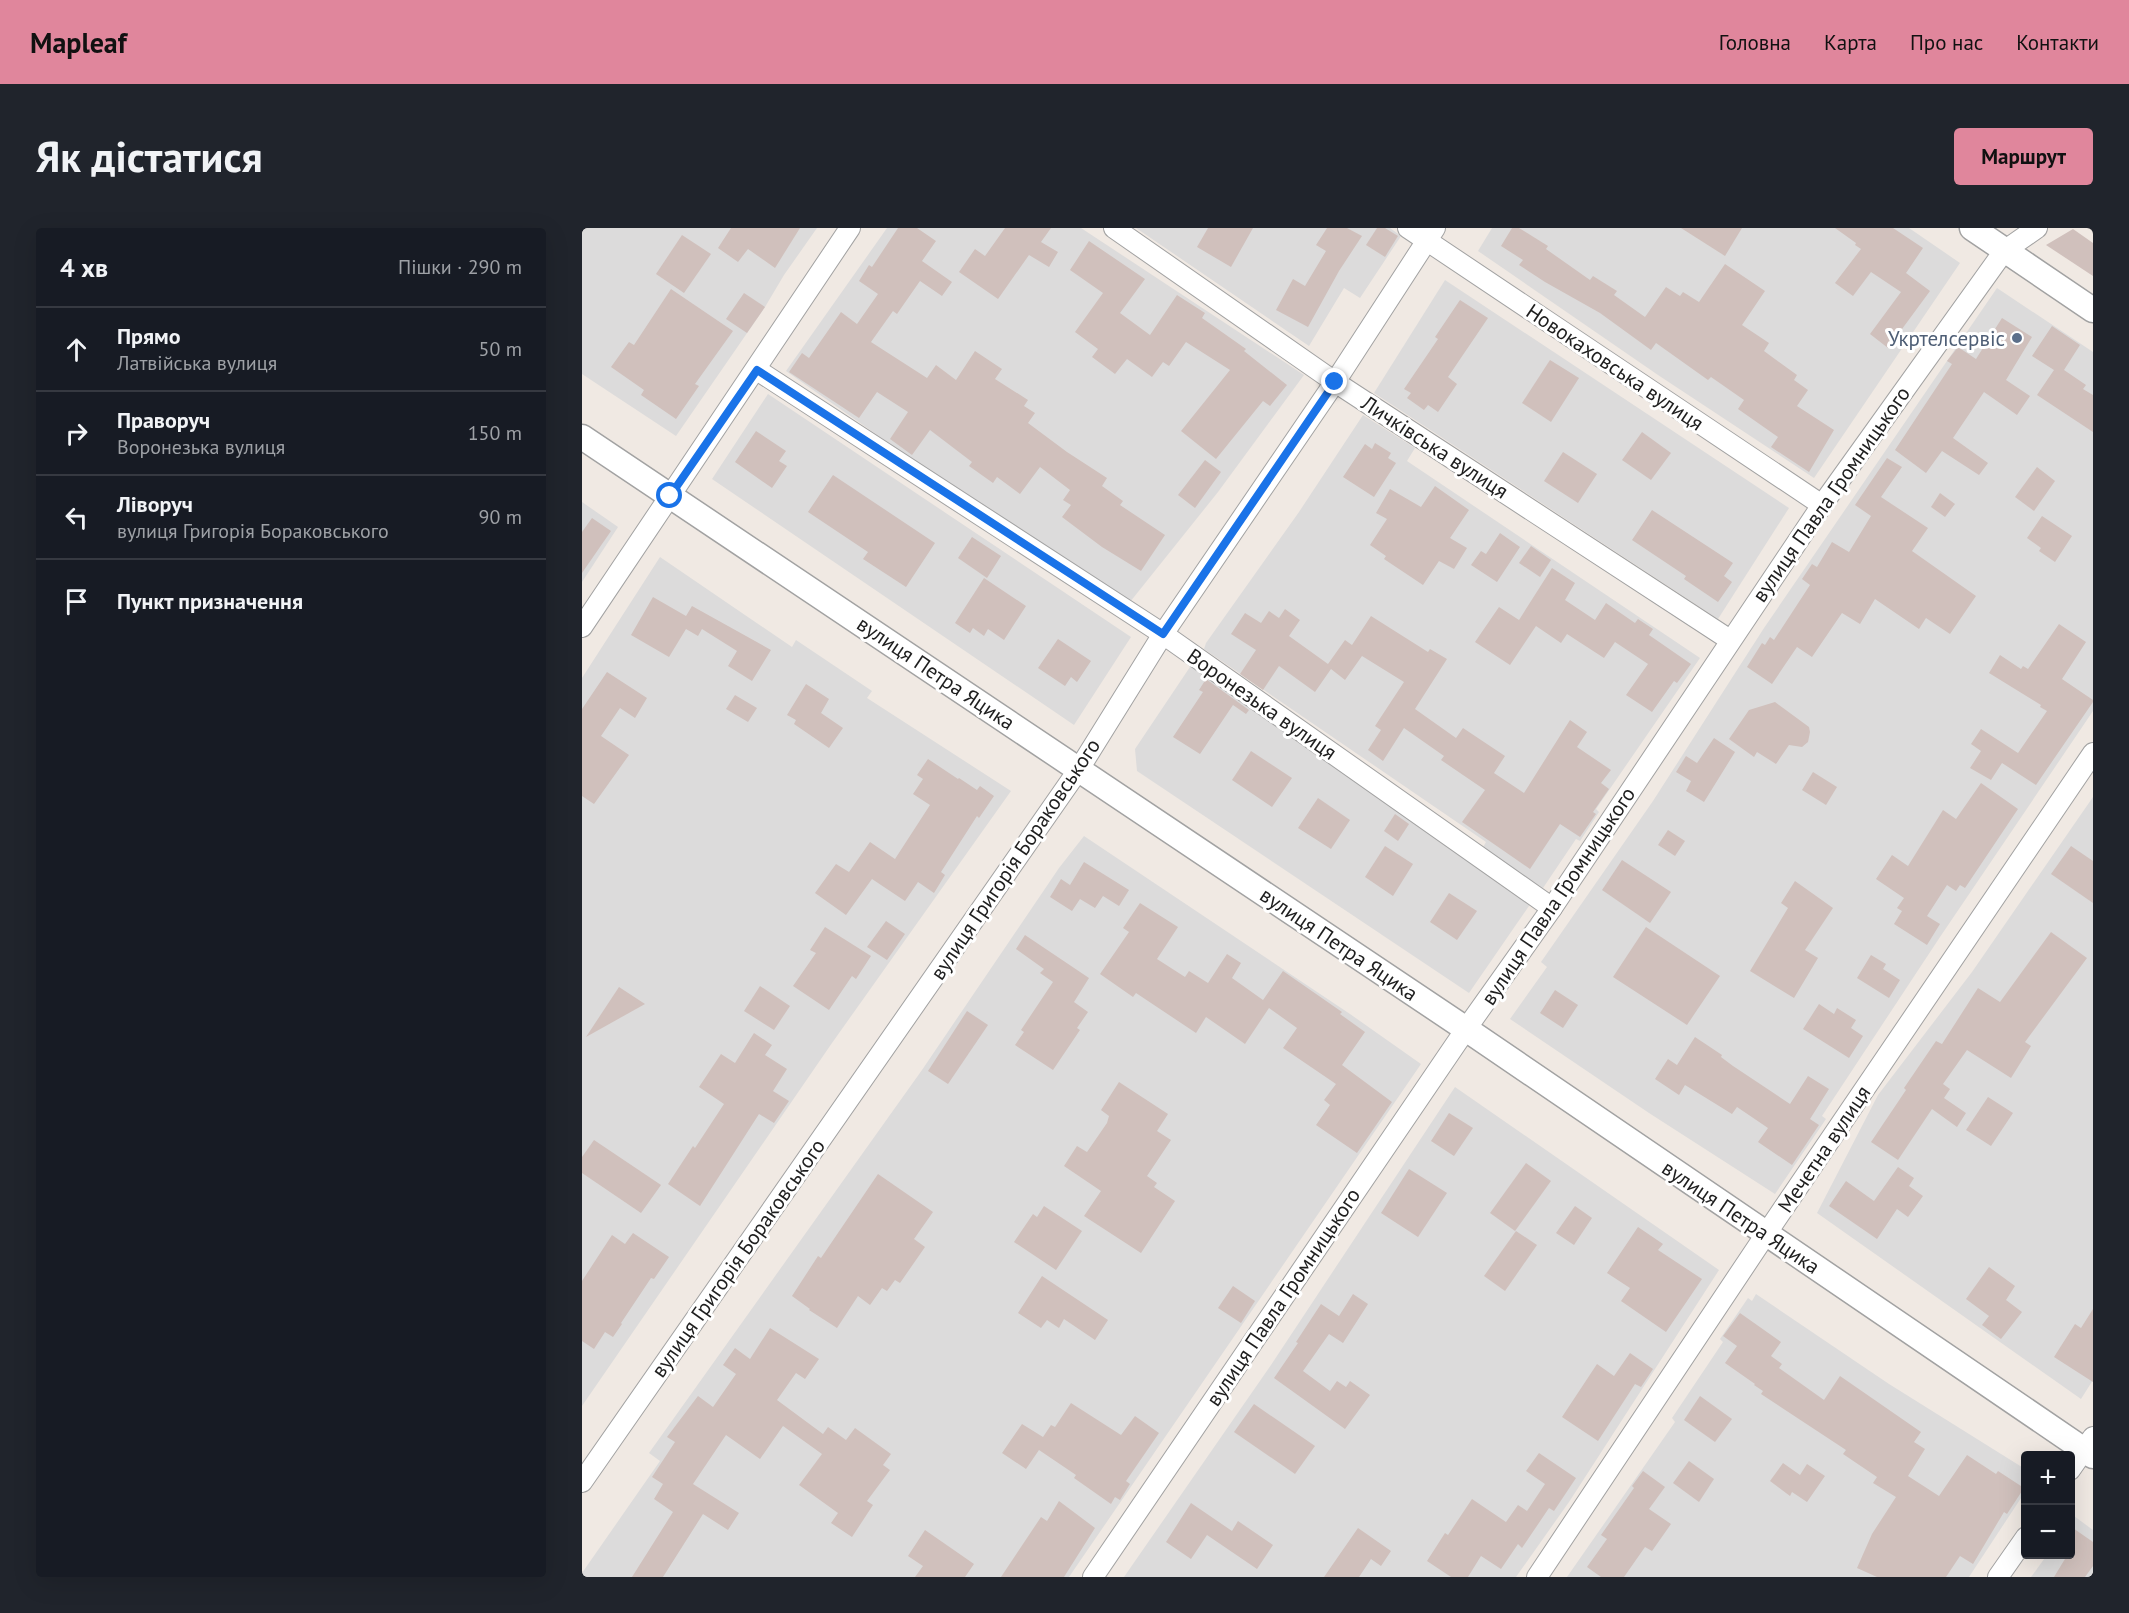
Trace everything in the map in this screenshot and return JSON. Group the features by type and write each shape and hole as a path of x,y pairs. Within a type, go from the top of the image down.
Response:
{"street":[{"path":"582,627 757,370 850,228"},
{"name":"Личківська вулиця","path":"1113,228 1335,382 1730,640"},
{"name":"Новокаховська вулиця","path":"1408,228 1431,235 1822,505"},
{"path":"1972,228 2093,310"},
{"name":"вулиця Павла Громницького","path":"1092,1577 1466,1029 1552,908 1822,505 2004,250 2037,228"},
{"name":"вулиця Григорія Бораковського","path":"582,1482 1079,769 1163,634 1335,382 1431,235"},
{"name":"Воронезька вулиця","path":"757,370 1163,634 1552,908"},
{"name":"вулиця Петра Яцика","path":"582,437 1466,1029 1766,1234 2090,1448"},
{"name":"Мечетна вулиця","path":"1537,1577 1766,1234 2093,753"},
{"path":"2075,1464 2090,1448"},
{"path":"1998,1577 2021,1543"}],"shaded area":[{"path":"582,228 817,228 676,436 582,374"},
{"path":"887,228 1081,228 1304,375 1218,492 1130,602 950,486 786,371"},
{"path":"1136,228 1390,228 1401,236 1360,298 1344,288 1309,346"},
{"path":"1492,228 1909,228 1960,263 1814,478 1658,375 1478,251"},
{"path":"1445,280 1789,508 1718,619 1374,393"},
{"path":"1997,288 2093,352 2093,711 1822,1116 1826,1119 1775,1194 1649,1113 1510,1019 1547,967 1541,962 1653,801 1764,628"},
{"path":"768,394 1131,637 1074,725 712,479"},
{"path":"1363,415 1415,448 1407,461 1700,658 1596,809 1599,812 1580,841 1576,839 1543,888 1482,849 1486,842 1204,649"},
{"path":"582,502 618,527 582,582"},
{"path":"660,557 792,647 796,640 872,691 867,698 1011,791 832,1043 582,1406 582,678"},
{"path":"1194,661 1531,903 1469,993 1137,771 1135,749"},
{"path":"2093,797 2093,1380 2081,1399 1817,1213 1878,1095 1972,972"},
{"path":"1084,836 1421,1064 1069,1577 582,1577 582,1573 660,1461 649,1453 922,1070 1059,868"},
{"path":"1455,1087 1719,1270 1569,1502 1516,1577 1124,1577 1271,1365"},
{"path":"1756,1294 1889,1384 2021,1466 2021,1498 1969,1577 1567,1577 1675,1422 1672,1418 1723,1342 1720,1339 1748,1298 1752,1301"},
{"path":"2075,1517 2093,1530 2093,1577 2031,1577 2044,1559 2075,1559"}],"building":[{"path":"731,228 800,228 775,268 748,249 738,262 718,248"},
{"path":"898,228 917,228 936,241 922,261 952,282 942,296 920,281 897,314 893,311 871,342 927,378 936,365 956,380 975,351 1002,369 995,379 1028,400 1024,406 1035,413 1028,423 1107,478 1102,486 1123,501 1120,505 1165,535 1141,571 1102,547 1062,517 1071,505 1063,500 1070,490 1040,467 1020,494 997,477 993,483 969,466 972,462 930,430 912,455 890,439 908,412 877,392 859,418 789,372 802,353 809,358 841,312 857,324 878,294 859,281 869,265 872,267"},
{"path":"1005,228 1051,228 1041,242 1058,252 1049,267 1029,255 998,299 959,272 975,249 985,256"},
{"path":"1208,228 1253,228 1231,267 1197,247"},
{"path":"1327,228 1347,228 1362,236 1339,271 1308,327 1276,310 1293,279 1305,286 1326,251 1316,245"},
{"path":"1377,228 1385,228 1398,236 1385,257 1366,245"},
{"path":"1512,228 1519,228 1548,246 1546,249 1590,280 1593,276 1617,291 1614,295 1645,317 1666,287 1680,296 1683,292 1699,302 1725,264 1765,291 1742,325 1769,343 1764,351 1797,375 1794,380 1808,390 1797,406 1834,430 1809,472 1771,447 1778,437 1738,409 1744,400 1711,377 1708,380 1656,343 1651,350 1600,313 1519,265 1523,260 1501,246"},
{"path":"1681,228 1742,228 1725,256"},
{"path":"1835,228 1893,228 1923,248 1906,273 1930,291 1888,348 1870,334 1901,292 1871,272 1853,296 1835,283 1861,249"},
{"path":"2073,229 2093,243 2093,276 2046,245"},
{"path":"682,235 711,254 684,293 656,274"},
{"path":"1089,241 1145,279 1120,313 1150,335 1177,295 1205,313 1202,318 1246,349 1244,351 1287,385 1270,406 1263,401 1216,459 1181,431 1230,370 1186,342 1169,366 1163,362 1152,377 1127,359 1115,374 1092,357 1098,349 1075,332 1103,293 1070,270"},
{"path":"671,289 733,331 695,384 699,386 676,419 641,395 644,390 611,367 629,342 634,345"},
{"path":"744,293 765,307 747,333 726,319"},
{"path":"1460,300 1488,318 1448,377 1457,384 1438,412 1428,405 1424,410 1407,398 1411,393 1404,389 1438,339 1435,337"},
{"path":"2002,318 2032,337 2006,380 2030,396 2017,415 1984,392 1953,438 1988,463 1979,475 1942,451 1926,473 1895,450 1952,364 1947,361 1958,347 1976,359"},
{"path":"2052,326 2080,345 2064,370 2086,385 2083,389 2093,395 2093,432 2037,395 2054,370 2032,356"},
{"path":"1550,360 1579,378 1551,422 1522,403"},
{"path":"756,431 786,451 779,461 787,466 772,488 735,462"},
{"path":"1642,432 1671,453 1651,480 1622,460"},
{"path":"1375,443 1391,453 1388,458 1396,463 1374,497 1343,477 1365,444 1372,449"},
{"path":"1563,452 1597,474 1578,503 1544,481"},
{"path":"1887,458 1902,467 1881,497 1928,528 1912,551 1976,596 1950,634 1926,618 1919,629 1875,599 1860,624 1842,613 1812,657 1797,647 1772,684 1747,667 1762,643 1765,645 1770,637 1774,640 1810,585 1802,579 1812,564 1817,567 1832,542 1849,552 1871,516 1855,505"},
{"path":"1205,460 1221,472 1195,508 1178,495"},
{"path":"2037,467 2055,481 2034,511 2015,497"},
{"path":"833,475 935,543 906,587 863,559 868,552 808,512"},
{"path":"1435,486 1469,510 1450,538 1467,548 1454,569 1439,561 1423,585 1384,559 1386,556 1370,545 1387,519 1376,513 1390,489 1421,507"},
{"path":"1940,493 1955,504 1945,517 1931,507"},
{"path":"1652,510 1733,563 1724,576 1732,582 1718,602 1684,579 1686,576 1632,540"},
{"path":"2042,516 2072,536 2055,562 2039,551 2041,548 2027,538"},
{"path":"592,518 611,531 582,573 582,532"},
{"path":"1500,533 1520,547 1497,582 1471,565 1481,551 1486,554"},
{"path":"972,537 1001,556 987,578 958,558"},
{"path":"1531,546 1551,560 1540,577 1519,563"},
{"path":"1552,568 1575,583 1565,600 1595,620 1606,603 1635,623 1638,619 1653,629 1649,635 1691,664 1677,683 1674,681 1652,712 1626,695 1648,664 1615,642 1604,658 1567,634 1561,643 1536,626 1510,665 1475,642 1499,607 1519,620"},
{"path":"984,578 1026,606 1004,640 988,629 984,636 973,628 970,633 955,623"},
{"path":"653,597 686,616 692,606 771,650 752,681 728,666 737,651 702,629 698,636 686,629 669,657 631,635"},
{"path":"1285,609 1300,620 1289,636 1328,664 1345,640 1352,645 1371,616 1428,652 1430,649 1447,659 1415,709 1456,738 1463,728 1505,756 1494,773 1524,793 1570,720 1587,732 1577,747 1611,770 1601,783 1609,789 1593,812 1596,814 1580,837 1560,824 1530,869 1462,822 1485,790 1441,760 1444,756 1404,728 1383,761 1368,750 1381,730 1375,726 1404,682 1362,656 1345,680 1331,669 1315,692 1279,666 1263,690 1240,674 1256,650 1231,634 1245,613 1261,623 1269,611 1279,618"},
{"path":"2059,624 2086,642 2062,679 2093,702 2036,785 2002,763 1991,780 1970,768 1981,751 1971,744 1981,729 2018,753 2047,711 1989,673 2000,655 2021,669 2023,666 2028,669"},
{"path":"1058,639 1091,661 1077,682 1071,677 1065,686 1038,668"},
{"path":"607,672 647,698 635,718 620,708 601,736 629,755 594,804 582,796 582,709"},
{"path":"1206,679 1249,710 1246,714 1233,705 1200,754 1173,737 1203,692 1199,690"},
{"path":"806,684 829,699 821,713 843,728 829,748 794,724 796,720 787,715"},
{"path":"735,695 757,708 748,722 726,709"},
{"path":"1775,702 1809,727 1810,732 1808,742 1802,747 1789,745 1776,764 1757,752 1754,757 1729,739 1749,710"},
{"path":"1714,738 1735,752 1704,802 1686,791 1691,781 1676,772 1686,756 1697,763"},
{"path":"1251,751 1292,778 1272,807 1232,780"},
{"path":"928,759 977,790 980,786 994,796 979,818 977,816 941,872 945,875 934,893 918,882 905,901 872,879 846,915 815,893 836,864 849,872 870,842 895,859 930,805 913,794 923,779 917,775"},
{"path":"1813,772 1837,787 1826,805 1802,790"},
{"path":"1981,783 2018,809 1965,888 1960,885 1956,891 1947,885 1927,916 1940,924 1927,945 1894,924 1902,911 1897,908 1904,898 1876,879 1892,855 1908,866 1943,810 1956,819"},
{"path":"1318,798 1350,820 1331,849 1298,828"},
{"path":"1395,814 1409,824 1398,841 1384,831"},
{"path":"1668,830 1685,841 1675,856 1658,845"},
{"path":"1385,846 1413,864 1393,896 1365,877"},
{"path":"2071,846 2093,861 2093,903 2051,874"},
{"path":"1622,860 1671,892 1650,923 1602,890"},
{"path":"1084,862 1129,890 1119,906 1103,896 1095,908 1080,899 1072,911 1050,897 1061,879 1070,885"},
{"path":"1795,881 1833,908 1805,950 1818,958 1794,998 1750,971 1788,908 1781,903"},
{"path":"1449,893 1477,911 1457,940 1430,922"},
{"path":"1140,903 1178,927 1157,959 1185,977 1189,971 1208,983 1227,954 1241,963 1232,978 1263,1000 1283,971 1342,1012 1340,1014 1365,1032 1342,1065 1392,1102 1357,1153 1316,1125 1330,1105 1324,1100 1336,1084 1283,1048 1297,1028 1269,1008 1245,1044 1206,1017 1196,1033 1136,993 1133,997 1100,974 1129,932 1123,928"},
{"path":"886,921 905,934 887,960 867,947"},
{"path":"825,927 871,956 856,979 852,976 829,1010 793,986 816,953 810,950"},
{"path":"1646,927 1720,976 1687,1025 1613,977"},
{"path":"2051,932 2087,958 2025,1042 2031,1046 2011,1078 1967,1050 1943,1084 1950,1089 1944,1098 1966,1113 1957,1127 1932,1109 1898,1160 1871,1142 1936,1041 1942,1044 1978,988 2000,1002"},
{"path":"1025,935 1089,978 1074,1002 1088,1012 1077,1028 1080,1030 1053,1070 1015,1045 1024,1032 1021,1030 1053,982 1040,973 1044,969 1016,949"},
{"path":"1871,955 1886,964 1883,969 1900,980 1889,998 1857,978"},
{"path":"760,986 790,1006 774,1030 744,1011"},
{"path":"619,987 645,1004 586,1037"},
{"path":"1555,990 1578,1005 1563,1028 1540,1013"},
{"path":"1819,1004 1834,1014 1837,1008 1856,1020 1851,1028 1863,1036 1849,1058 1803,1029"},
{"path":"967,1011 988,1025 948,1084 928,1071"},
{"path":"754,1033 772,1045 765,1055 787,1069 773,1091 789,1101 774,1123 759,1114 700,1206 668,1184 724,1104 699,1087 721,1054 735,1063"},
{"path":"1695,1037 1790,1104 1808,1076 1829,1089 1810,1119 1819,1125 1792,1165 1758,1142 1768,1128 1737,1107 1732,1114 1685,1085 1679,1095 1655,1079 1668,1059 1677,1065"},
{"path":"1119,1082 1168,1114 1157,1131 1171,1140 1147,1176 1157,1183 1154,1187 1175,1201 1141,1253 1084,1216 1101,1191 1064,1166 1077,1146 1087,1152 1107,1123 1109,1116 1101,1110"},
{"path":"1988,1097 2013,1113 1991,1146 1966,1130"},
{"path":"1449,1113 1473,1128 1454,1156 1431,1141"},
{"path":"594,1140 661,1185 641,1213 582,1173 582,1157"},
{"path":"1526,1163 1551,1181 1515,1231 1490,1213"},
{"path":"1898,1167 1914,1178 1909,1186 1923,1196 1908,1217 1897,1209 1877,1239 1829,1206 1846,1181 1874,1201"},
{"path":"1409,1169 1447,1193 1418,1237 1381,1213"},
{"path":"878,1174 933,1212 914,1239 925,1247 900,1283 895,1280 887,1291 882,1288 870,1305 858,1296 837,1328 792,1296 818,1256 821,1258"},
{"path":"1044,1206 1082,1231 1056,1270 1014,1242 1033,1214 1037,1217"},
{"path":"1575,1206 1592,1218 1574,1245 1556,1233"},
{"path":"1638,1227 1663,1244 1658,1250 1702,1279 1666,1332 1621,1301 1630,1288 1607,1273"},
{"path":"1516,1231 1537,1245 1505,1291 1484,1276"},
{"path":"633,1233 669,1257 654,1279 651,1278 613,1337 605,1332 594,1349 582,1341 582,1281 612,1235 625,1244"},
{"path":"1989,1267 2015,1286 2006,1300 2022,1312 2001,1339 1982,1325 1989,1316 1966,1299"},
{"path":"1042,1276 1108,1320 1095,1340 1064,1319 1059,1328 1047,1320 1041,1328 1018,1313"},
{"path":"1233,1286 1255,1301 1241,1323 1218,1308"},
{"path":"1353,1294 1368,1304 1343,1343 1329,1334 1303,1371 1330,1391 1337,1381 1346,1387 1350,1381 1370,1395 1345,1429 1274,1378 1321,1304 1339,1316"},
{"path":"2093,1309 2093,1382 2054,1357 2075,1324 2081,1328"},
{"path":"1740,1313 1781,1342 1771,1356 1782,1364 1779,1368 1824,1400 1840,1376 1921,1432 1914,1442 1925,1449 1908,1476 1939,1496 1967,1455 1996,1474 1998,1471 2021,1486 2021,1493 2007,1514 2004,1512 1973,1564 1960,1556 1946,1577 1877,1577 1857,1568 1872,1534 1896,1497 1873,1483 1877,1477 1843,1454 1846,1450 1761,1394 1763,1391 1755,1384 1725,1363 1737,1346 1723,1336"},
{"path":"770,1328 819,1359 805,1379 796,1373 777,1400 823,1434 828,1427 846,1440 855,1428 891,1454 883,1465 890,1470 867,1501 873,1505 852,1537 831,1523 838,1513 799,1485 822,1454 783,1426 760,1459 726,1435 693,1484 739,1513 728,1530 703,1514 663,1577 632,1577 673,1512 654,1499 663,1484 652,1477 675,1442 667,1437 698,1396 713,1407 736,1374 723,1365 735,1348 750,1359"},
{"path":"1630,1353 1653,1369 1641,1387 1635,1384 1598,1441 1562,1417 1597,1364 1614,1376"},
{"path":"1700,1396 1732,1419 1715,1442 1684,1420"},
{"path":"1071,1403 1121,1435 1135,1416 1159,1433 1126,1481 1130,1484 1120,1500 1115,1497 1111,1504 1074,1478 1076,1475 1039,1450 1026,1469 1002,1453 1022,1424 1043,1437 1051,1425 1055,1427"},
{"path":"1254,1404 1315,1446 1295,1474 1234,1432"},
{"path":"1539,1453 1576,1478 1554,1511 1549,1508 1522,1548 1518,1544 1501,1569 1481,1556 1468,1577 1451,1577 1427,1561 1445,1533 1448,1535 1472,1499 1506,1522 1518,1505 1527,1511 1545,1484 1526,1471"},
{"path":"1689,1461 1714,1479 1699,1502 1673,1483"},
{"path":"1783,1463 1800,1475 1807,1464 1825,1476 1807,1502 1792,1492 1790,1496 1770,1481"},
{"path":"1643,1471 1665,1487 1649,1509 1671,1524 1652,1551 1645,1547 1624,1577 1601,1577 1587,1567 1607,1539 1601,1535 1634,1488 1632,1486"},
{"path":"1059,1501 1095,1528 1064,1577 1001,1577 1041,1517 1047,1521"},
{"path":"1191,1503 1232,1531 1238,1521 1273,1545 1257,1569 1207,1535 1191,1559 1166,1542"},
{"path":"1358,1528 1391,1551 1381,1566 1371,1559 1359,1577 1324,1577"},
{"path":"2075,1529 2093,1542 2093,1566 2085,1577 2054,1577 2065,1559 2075,1559"},
{"path":"925,1530 974,1564 965,1577 915,1577 923,1566 908,1556"}],"place":[{"name":"Укртелсервіс","path":"2017,338"}],"route":[{"path":"670,496 757,370 1163,634 1335,382"}]}
